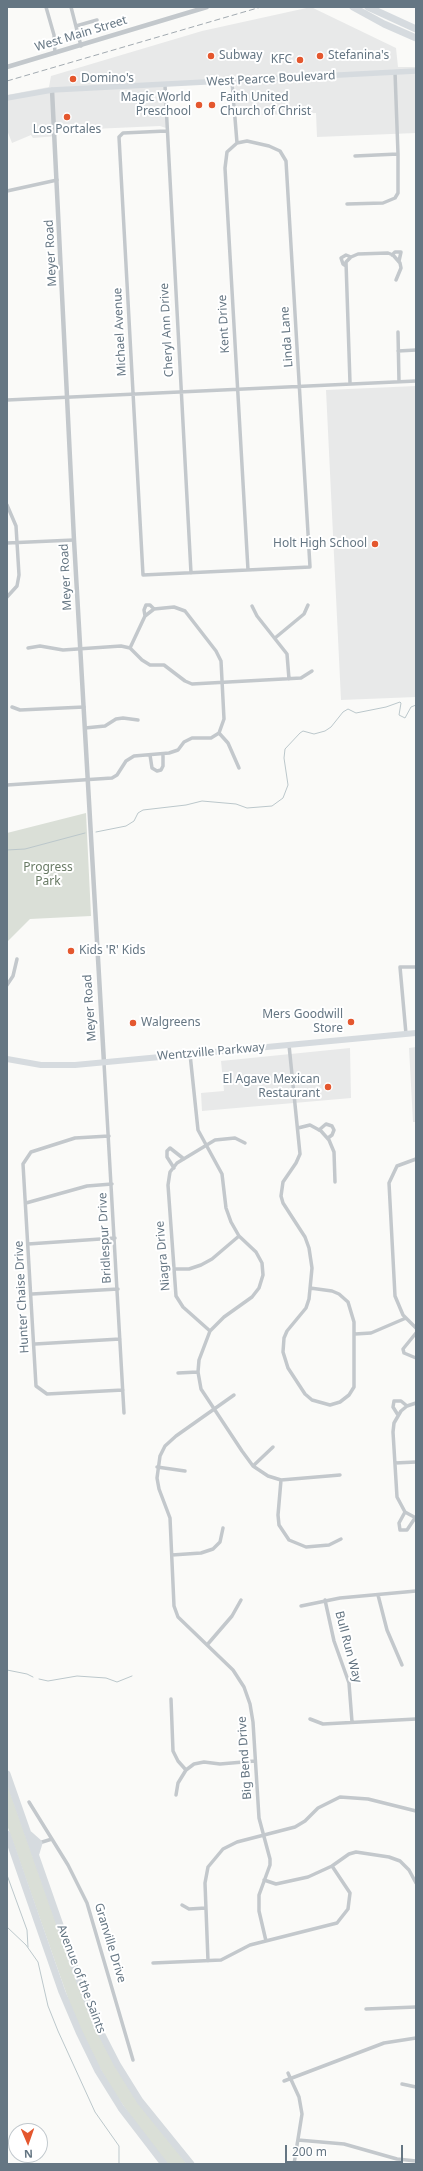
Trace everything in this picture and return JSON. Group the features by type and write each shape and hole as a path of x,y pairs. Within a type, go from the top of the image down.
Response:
{"highway":[{"path":"353,7 384,24 416,38"},
{"path":"368,7 416,29"},
{"name":"Avenue of the Saints","path":"7,1774 81,1985 107,2045 140,2101 191,2164"},
{"path":"27,1832 39,1843 37,1846 36,1857"},
{"name":"Avenue of the Saints","path":"7,1834 62,1992 88,2052 121,2108 164,2164"}],"main road":[{"name":"West Pearce Boulevard","path":"7,98 52,90 416,71"},
{"name":"Wentzville Parkway","path":"7,1059 41,1065 104,1063 190,1053 416,1032"}],"street":[{"path":"46,7 54,35 55,53"},
{"path":"71,7 81,46"},
{"name":"West Main Street","path":"7,67 207,7"},
{"path":"76,26 97,20"},
{"path":"347,204 383,203 395,198 398,194 395,72"},
{"path":"232,81 237,143"},
{"name":"Cheryl Ann Drive","path":"165,85 166,131 191,574"},
{"name":"Meyer Road","path":"52,90 74,540 104,1063"},
{"name":"Michael Avenue","path":"166,131 123,133 119,137 143,575 191,574"},
{"name":"Linda Lane","path":"237,143 248,142 269,146 280,151 286,161 310,567 248,570"},
{"name":"Kent Drive","path":"237,143 227,152 225,168 248,570"},
{"path":"356,156 398,154"},
{"path":"7,191 57,180"},
{"path":"350,383 346,266 351,257 358,254 392,255 395,252 401,252 399,261 401,268 396,280"},
{"path":"346,266 341,261 341,258 346,255 351,257"},
{"path":"392,255 399,261"},
{"path":"398,332 400,382"},
{"path":"398,351 416,350"},
{"path":"7,400 300,385 416,381"},
{"path":"7,505 16,526 19,575 17,586 7,597"},
{"path":"7,543 74,540"},
{"path":"191,574 248,570"},
{"path":"145,616 144,610 146,605 150,604 154,609"},
{"path":"275,638 304,614 308,605"},
{"path":"252,606 257,616 287,654 289,679"},
{"path":"7,785 112,778 121,769 126,761 134,756 163,754 178,750 184,742 192,738 211,738 219,733 224,719 221,661 219,655 185,611 174,607 154,609 145,616 130,648"},
{"path":"28,648 40,646 63,650 121,646 130,648 142,660 150,665 164,666 185,682 192,684 301,678 312,671"},
{"path":"12,707 20,710 84,707"},
{"path":"85,728 105,726 116,719 123,718 138,720"},
{"path":"219,733 228,743 239,768"},
{"path":"150,755 152,768 157,771 161,770 163,766 163,754"},
{"path":"7,985 13,976 18,959"},
{"path":"406,1034 400,967 416,967"},
{"path":"289,1045 294,1107 298,1128 300,1154 296,1163 283,1182 281,1196 282,1204 302,1232 309,1248 312,1268 306,1308 287,1331 283,1346 284,1360 305,1394 312,1400 330,1405 340,1402 349,1395 354,1387 356,1377 355,1334 352,1310 348,1302 332,1290 310,1288"},
{"path":"190,1053 198,1130 205,1145 216,1159 222,1174 226,1208 231,1222 239,1236 256,1252 262,1263 263,1275 259,1288 252,1297 224,1317 210,1330 201,1349 198,1372 201,1389 213,1410 254,1466 268,1476 281,1480 340,1475"},
{"name":"Bridlespur Drive","path":"104,1063 124,1413"},
{"path":"319,1130 326,1124 332,1126 334,1130 332,1135 328,1138"},
{"path":"298,1128 310,1125 319,1130 328,1138 334,1152 335,1182"},
{"name":"Hunter Chaise Drive","path":"109,1136 75,1138 31,1152 24,1164 28,1244 35,1344 36,1386 42,1392 47,1394 123,1390"},
{"name":"Niagra Drive","path":"210,1330 182,1307 176,1296 168,1185 170,1172 184,1159 215,1140 235,1138 245,1143"},
{"path":"174,1168 167,1157 167,1151 170,1148 184,1159"},
{"path":"416,1159 397,1166 389,1183 393,1287 398,1306 406,1318 416,1328"},
{"path":"26,1203 87,1186 112,1184"},
{"path":"173,1269 189,1269 201,1265 212,1259 239,1236"},
{"path":"28,1244 115,1238"},
{"path":"32,1294 118,1289"},
{"path":"355,1334 371,1333 406,1318"},
{"path":"416,1333 403,1349 404,1353 416,1358"},
{"path":"35,1344 120,1339"},
{"path":"178,1373 198,1372"},
{"name":"Big Bend Drive","path":"234,1395 176,1436 165,1446 157,1467 159,1489 170,1518 174,1606 178,1617 233,1670 244,1687 250,1704 253,1722 259,1818 270,1865 259,1895 259,1911 266,1941"},
{"path":"398,1415 393,1407 394,1401 401,1401 407,1406"},
{"path":"405,1512 399,1523 400,1530 407,1530 415,1518 405,1512 397,1497 393,1432 394,1424 398,1415 407,1406 416,1403"},
{"path":"254,1466 272,1446"},
{"path":"395,1463 416,1462"},
{"path":"157,1467 185,1471"},
{"path":"281,1480 278,1515 279,1525 289,1540 306,1547 329,1545 341,1539"},
{"path":"172,1555 201,1553 213,1549 220,1542 222,1528"},
{"path":"301,1606 325,1600 416,1591"},
{"path":"378,1595 387,1630 402,1665"},
{"path":"207,1645 232,1616 241,1600"},
{"name":"Bull Run Way","path":"325,1600 334,1641 349,1683 352,1722"},
{"path":"171,1699 173,1751 178,1761 186,1770"},
{"path":"310,1720 323,1724 416,1719"},
{"path":"176,1796 178,1783 186,1770 204,1762 220,1764 256,1761"},
{"path":"208,1961 205,1883 208,1867 215,1857 230,1845 295,1827 305,1821 318,1808 340,1797 368,1799 416,1811"},
{"name":"Granville Drive","path":"29,1802 82,1891 95,1925 133,2060"},
{"path":"39,1843 52,1839"},
{"path":"264,1880 276,1884 308,1877 332,1866 349,1854 356,1852 389,1857 400,1861 410,1870 416,1883"},
{"path":"153,1963 221,1960 250,1945 337,1923 344,1916 350,1904 350,1893 332,1866"},
{"path":"182,1905 189,1909 206,1908"},
{"path":"104,1957 110,1957"},
{"path":"366,2009 416,2007"},
{"path":"284,2081 384,2043 416,2038"},
{"path":"288,2073 302,2108 302,2121 294,2164"},
{"path":"402,2084 416,2087"},
{"path":"298,2140 344,2144 397,2159 416,2161"}],"shaded area":[{"path":"311,7 396,48 398,67 416,67 416,133 317,137 316,113 236,116 235,81 165,85 166,128 160,126 92,129 57,127 56,136 33,138 31,135 12,143 7,130 7,95 49,87 51,76 202,31"},
{"name":"Holt High School","path":"416,386 416,697 341,700 326,390"},
{"path":"416,1047 416,1122 413,1122 409,1048"},
{"path":"350,1048 351,1098 202,1111 201,1093 224,1091 221,1061"}],"green space":[{"name":"Progress Park","path":"86,813 91,916 30,919 7,942 7,833"},
{"path":"7,1783 80,1991 141,2106 187,2164 168,2164 145,2137 112,2089 90,2051 70,2004 7,1825"}],"waterway":[{"path":"96,832 126,826 134,821 138,813 143,810 186,805 202,801 236,804 247,808 272,806 283,798 288,785 284,758 285,749 300,733 303,731 314,734 325,731 331,727 343,712 348,709 356,713 386,707 400,702 399,715 405,718 411,707 416,705"},
{"path":"7,850 25,849 85,833"},
{"path":"7,1670 27,1674 33,1677"},
{"path":"39,1679 48,1681 77,1676 106,1678 117,1682 132,1676"},
{"path":"7,1875 27,1930 28,1947"},
{"path":"7,1927 26,1945 38,1962 48,2006 58,2031 95,2112 119,2146 119,2164"}],"railway":[{"path":"7,81 261,7"}],"place":[{"name":"Subway","path":"211,56"},
{"name":"Stefanina's","path":"320,56"},
{"name":"KFC","path":"300,60"},
{"name":"Domino's","path":"73,79"},
{"name":"Magic World Preschool","path":"199,105"},
{"name":"Faith United Church of Christ","path":"212,105"},
{"name":"Los Portales","path":"67,117"},
{"name":"Holt High School","path":"375,544"},
{"name":"Kids 'R' Kids","path":"71,951"},
{"name":"Mers Goodwill Store","path":"351,1022"},
{"name":"Walgreens","path":"133,1023"},
{"name":"El Agave Mexican Restaurant","path":"328,1087"}]}
